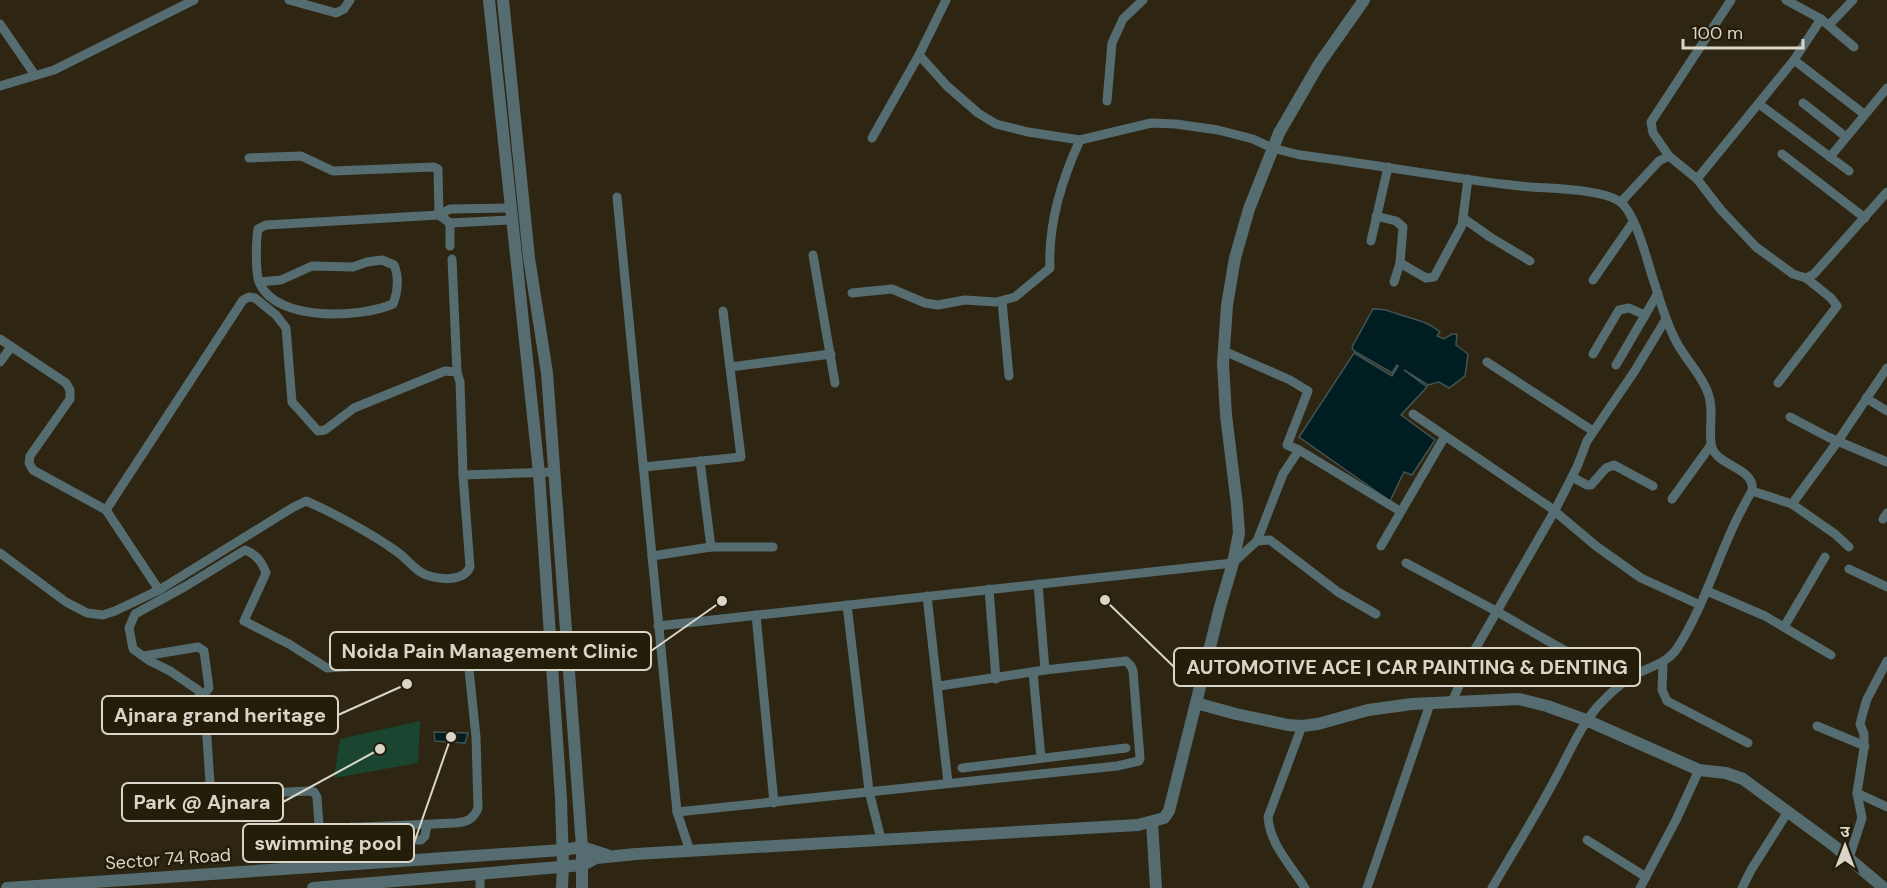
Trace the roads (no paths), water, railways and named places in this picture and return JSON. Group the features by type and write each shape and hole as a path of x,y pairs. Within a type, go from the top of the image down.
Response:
{"street":[{"path":"0,86 54,70 194,0"},
{"path":"289,0 336,13 344,9 350,0"},
{"path":"489,0 539,473 561,799 562,888"},
{"path":"503,0 529,258 547,373 582,847 582,888"},
{"path":"872,138 919,55 946,0"},
{"path":"1107,100 1112,43 1123,19 1143,0"},
{"path":"312,888 583,865 596,858 611,856 1107,827 1152,822 1164,818 1169,811 1239,533 1226,416 1224,351 1227,305 1235,258 1249,208 1272,148 1318,64 1364,0"},
{"path":"1731,0 1651,122 1653,133 1669,156 1697,179 1721,210 1756,247 1793,274 1806,278 1831,298 1837,306 1778,383"},
{"path":"1785,0 1825,22 1854,47"},
{"path":"1697,179 1825,22 1853,0"},
{"path":"0,24 35,75"},
{"path":"919,55 947,86 978,113 996,124 1029,132 1080,140 1151,123 1176,124 1218,130 1300,155 1468,179 1602,194 1621,202 1634,222 1666,319 1677,343 1708,392 1711,406 1711,445 1715,454 1750,477 1753,483 1752,491 1730,532 1707,591 1677,649 1663,663 1636,674 1619,686 1586,720 1551,787 1492,888"},
{"path":"1794,60 1864,114"},
{"path":"1830,157 1887,88"},
{"path":"1803,103 1846,137"},
{"path":"1759,104 1849,171"},
{"path":"852,292 892,289 925,303 938,305 965,300 1002,301 1026,290 1050,268 1049,248 1066,170 1080,140"},
{"path":"1782,154 1865,218"},
{"path":"249,158 302,156 333,171 434,167 438,170 439,215"},
{"path":"1621,202 1659,161 1669,156"},
{"path":"1371,241 1388,167"},
{"path":"1400,263 1426,278 1434,277 1460,232 1468,179"},
{"path":"1806,278 1814,274 1887,192"},
{"path":"617,197 677,812 690,851"},
{"path":"259,282 281,280 312,266 353,267 382,260 391,262 397,271 396,295 393,304 380,309 333,315 308,312 276,302 264,291 259,282 258,229 266,225 439,215 450,209 512,214"},
{"path":"439,215 450,223 512,214"},
{"path":"1376,216 1395,221 1402,227 1400,263 1394,282"},
{"path":"1463,218 1530,261"},
{"path":"1593,280 1634,222"},
{"path":"450,223 450,246"},
{"path":"813,255 835,383"},
{"path":"0,553 66,602 87,613 103,615 159,590 306,501 395,550 412,566 429,576 459,578 467,574 470,567 452,259"},
{"path":"1616,364 1658,293"},
{"path":"106,510 243,300 249,297 255,298 276,315 286,328 292,402 318,431 325,430 354,408 445,371 457,372"},
{"path":"1002,301 1009,376"},
{"path":"1593,354 1619,310 1629,308 1645,315"},
{"path":"644,467 741,457 723,311"},
{"path":"1452,702 1474,651 1554,512 1587,441 1634,372 1666,319"},
{"path":"0,339 66,383 70,390 70,399 30,456 29,463 33,470 106,510 159,590"},
{"path":"0,362 11,347"},
{"path":"1224,351 1308,390 1287,445 1400,511"},
{"path":"730,367 831,354"},
{"path":"1487,362 1593,431"},
{"path":"1792,504 1887,368"},
{"path":"1866,398 1887,411"},
{"path":"1413,414 1554,512 1641,578 1700,605"},
{"path":"1790,417 1887,462"},
{"path":"1381,546 1445,436"},
{"path":"1672,499 1711,445"},
{"path":"658,626 1233,563 1257,542 1283,474 1299,450"},
{"path":"700,461 711,546"},
{"path":"1572,477 1591,485 1606,468 1614,465 1653,486"},
{"path":"463,475 553,472"},
{"path":"1752,491 1792,504 1819,522 1849,547"},
{"path":"1257,542 1270,540 1338,592 1376,614"},
{"path":"652,556 711,546 773,547"},
{"path":"327,867 320,839 317,797 313,791 217,795 214,792 210,783 207,709 202,697 198,690 134,649 129,628 135,614 245,550 252,552 262,562 266,573 244,621 290,644 327,668 552,656"},
{"path":"1784,627 1825,557"},
{"path":"1406,563 1578,656"},
{"path":"1849,569 1887,587"},
{"path":"1038,584 1046,670"},
{"path":"989,589 996,679"},
{"path":"1707,591 1765,616 1831,654"},
{"path":"927,596 939,686 948,783"},
{"path":"847,605 869,791 881,839"},
{"path":"756,615 774,802"},
{"path":"144,656 198,647 204,651 209,688 202,697"},
{"path":"327,867 334,832 339,828 427,825 469,821 475,816 478,808 476,736 468,660"},
{"path":"677,812 1132,764 1139,761 1131,666 1126,661 939,686"},
{"path":"1849,858 1862,818 1857,793 1864,746 1864,734 1860,724 1864,707 1887,661"},
{"path":"1663,663 1662,690 1667,701 1748,743"},
{"path":"1033,672 1045,773"},
{"path":"1196,702 1236,714 1302,726 1318,724 1368,710 1412,704 1519,699 1547,706 1586,720 1699,770 1726,773 1743,779 1849,858 1884,888"},
{"path":"1366,888 1430,704"},
{"path":"1302,726 1268,817 1269,831 1274,842 1305,888"},
{"path":"1817,726 1864,746"},
{"path":"962,768 1126,748"},
{"path":"1640,888 1699,770"},
{"path":"1857,793 1887,807"},
{"path":"1742,888 1787,813"},
{"path":"1152,822 1156,888"},
{"path":"352,827 354,839 357,841 421,840 425,837 427,825"},
{"path":"320,839 332,839"},
{"path":"1587,840 1646,877"},
{"path":"582,847 611,856"},
{"name":"Sector 74 Road","path":"7,888 327,867 582,847"},
{"path":"480,874 480,888"}],"water":[{"path":"1373,309 1387,310 1426,323 1440,332 1437,336 1444,339 1457,334 1456,345 1468,354 1465,376 1449,388 1439,382 1428,385 1404,370 1427,387 1401,415 1435,440 1412,475 1404,472 1390,501 1299,437 1354,353 1392,376 1398,366 1392,373 1354,351 1352,347"},
{"path":"434,732 468,733 465,743 435,741"}],"place":[{"name":"AUTOMOTIVE ACE | CAR PAINTING & DENTING","path":"1105,600"},
{"name":"Noida Pain Management Clinic","path":"722,601"},
{"name":"Ajnara grand heritage","path":"407,684"},
{"name":"swimming pool","path":"451,737"},
{"name":"Park @ Ajnara","path":"380,749"}]}
